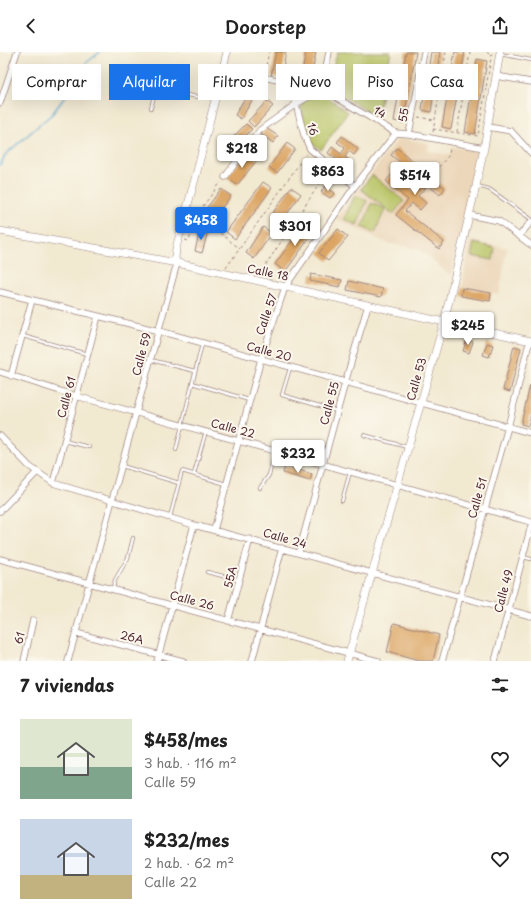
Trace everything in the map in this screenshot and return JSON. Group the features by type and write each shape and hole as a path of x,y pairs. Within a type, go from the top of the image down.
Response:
{"street":[{"path":"0,103 17,52"},
{"name":"Calle 59","path":"224,64 227,52"},
{"path":"327,64 329,52"},
{"name":"55","path":"409,134 424,52"},
{"name":"Calle 53","path":"347,661 444,322 484,148 500,53"},
{"path":"496,76 531,82"},
{"name":"Calle 59","path":"68,661 177,263 175,258 178,239 216,100"},
{"name":"16","path":"295,100 304,135 310,149 355,186"},
{"path":"225,177 260,130 303,100"},
{"name":"14","path":"340,100 396,133 484,148"},
{"path":"488,127 511,131 531,152"},
{"name":"Calle 57","path":"214,530 261,359 285,287 355,186 396,133"},
{"path":"469,215 499,220 531,245"},
{"path":"519,236 531,220"},
{"name":"Calle 18","path":"0,231 177,263 531,341"},
{"name":"Calle 20","path":"0,292 159,331 531,433"},
{"path":"11,376 32,300"},
{"name":"Calle 55","path":"299,552 337,411 368,305"},
{"name":"Calle 61","path":"53,484 98,316"},
{"name":"Calle 51","path":"442,661 508,427 528,347 531,341"},
{"name":"Calle 22","path":"0,372 76,396 323,463 531,522"},
{"name":"Calle 24","path":"0,436 29,466 53,484 194,525 299,552 531,616"},
{"path":"0,511 37,472"},
{"path":"157,661 194,525"},
{"name":"Calle 49","path":"495,661 531,526"},
{"name":"55A","path":"228,621 250,539"},
{"path":"252,661 282,548"},
{"name":"Calle 26","path":"0,559 378,661"},
{"name":"61","path":"24,661 33,620"},
{"name":"26A","path":"76,634 183,661"}],"lane":[{"path":"500,53 531,60"},
{"path":"151,108 156,88 198,96"},
{"path":"476,186 489,189 531,220"},
{"path":"22,336 88,354"},
{"path":"176,450 181,424 202,343"},
{"path":"151,360 195,372"},
{"path":"290,367 282,395 337,411"},
{"path":"192,383 250,400"},
{"path":"194,474 206,431"},
{"path":"364,435 407,447"},
{"path":"64,441 89,447"},
{"path":"260,488 269,475 276,450"},
{"path":"122,466 179,483"},
{"path":"170,518 182,471 227,484"},
{"path":"342,501 350,471"},
{"path":"113,589 115,580 128,558 133,538"},
{"path":"523,557 531,559"},
{"path":"207,572 239,580"}],"path":[{"path":"267,64 269,52"},
{"path":"432,138 446,52"},
{"path":"457,133 470,52"},
{"path":"487,52 491,56"},
{"path":"433,129 478,136 492,52"},
{"path":"413,116 435,120"},
{"path":"431,176 449,155 451,142"},
{"path":"223,273 310,149"},
{"path":"255,280 331,167"},
{"path":"178,239 190,241 197,214 225,177"},
{"path":"197,214 240,249"}],"shaded area":[{"path":"399,138 429,143 428,151 450,155 452,147 476,151 477,153 478,158 451,276 419,249 387,243 336,219"},
{"path":"470,241 507,248 499,295 462,288"}],"green space":[{"path":"338,52 391,52 388,64 353,64 353,100 381,100 377,117 345,98 345,64 334,64"},
{"path":"332,100 348,112 321,150 310,141 301,108 304,101"},
{"path":"372,175 404,201 393,214 361,189"},
{"path":"355,195 367,201 357,225 344,219"},
{"path":"372,203 385,209 375,233 362,227"},
{"path":"474,243 495,248 493,260 471,256"}],"building":[{"path":"276,52 286,52 284,64 276,64 276,77 271,76"},
{"path":"306,52 316,52 314,64 304,64"},
{"path":"406,52 416,52 408,96 408,64 404,64"},
{"path":"431,52 440,52 438,64 429,64"},
{"path":"455,52 465,52 463,64 453,64"},
{"path":"477,59 487,61 475,134 465,132 470,100 478,100 478,64 476,64"},
{"path":"244,100 252,100 241,119 235,115"},
{"path":"398,100 407,100 403,123 394,121"},
{"path":"424,100 433,100 431,112 422,110"},
{"path":"447,100 456,100 451,129 442,127"},
{"path":"267,101 273,106 254,127 248,121"},
{"path":"246,124 252,129 232,150 226,144"},
{"path":"266,128 278,136 273,143 261,134"},
{"path":"342,136 358,149 354,155 349,151 345,157 350,161 346,166 328,153 332,147 341,154 345,148 337,142"},
{"path":"258,137 265,142 257,154 249,149"},
{"path":"287,143 295,149 277,173 269,167"},
{"path":"397,148 445,188 440,195 428,185 418,196 426,203 420,210 412,203 405,211 444,242 439,249 396,215 408,200 386,181 392,174 414,192 423,181 391,155"},
{"path":"247,152 257,160 237,185 227,178"},
{"path":"263,182 272,188 235,239 226,232"},
{"path":"325,186 335,193 330,198 321,192"},
{"path":"291,187 301,194 282,221 272,214"},
{"path":"221,189 231,196 211,221 202,214"},
{"path":"305,223 315,230 285,272 275,264"},
{"path":"263,227 272,233 254,259 246,253"},
{"path":"200,229 208,231 202,253 195,251"},
{"path":"338,229 348,237 328,261 319,253"},
{"path":"311,274 342,280 340,287 310,281"},
{"path":"349,281 383,289 381,297 347,290"},
{"path":"462,288 491,293 490,301 461,296"},
{"path":"467,339 473,342 469,353 463,351"},
{"path":"487,343 493,345 489,357 483,355"},
{"path":"514,346 521,348 510,392 503,390"},
{"path":"530,385 531,414 528,426 521,424"},
{"path":"285,466 312,474 310,481 283,473"},
{"path":"394,623 439,635 433,661 419,661 387,652"}],"waterway":[{"path":"0,165 6,154 52,114 71,89 86,63 100,52"}]}
